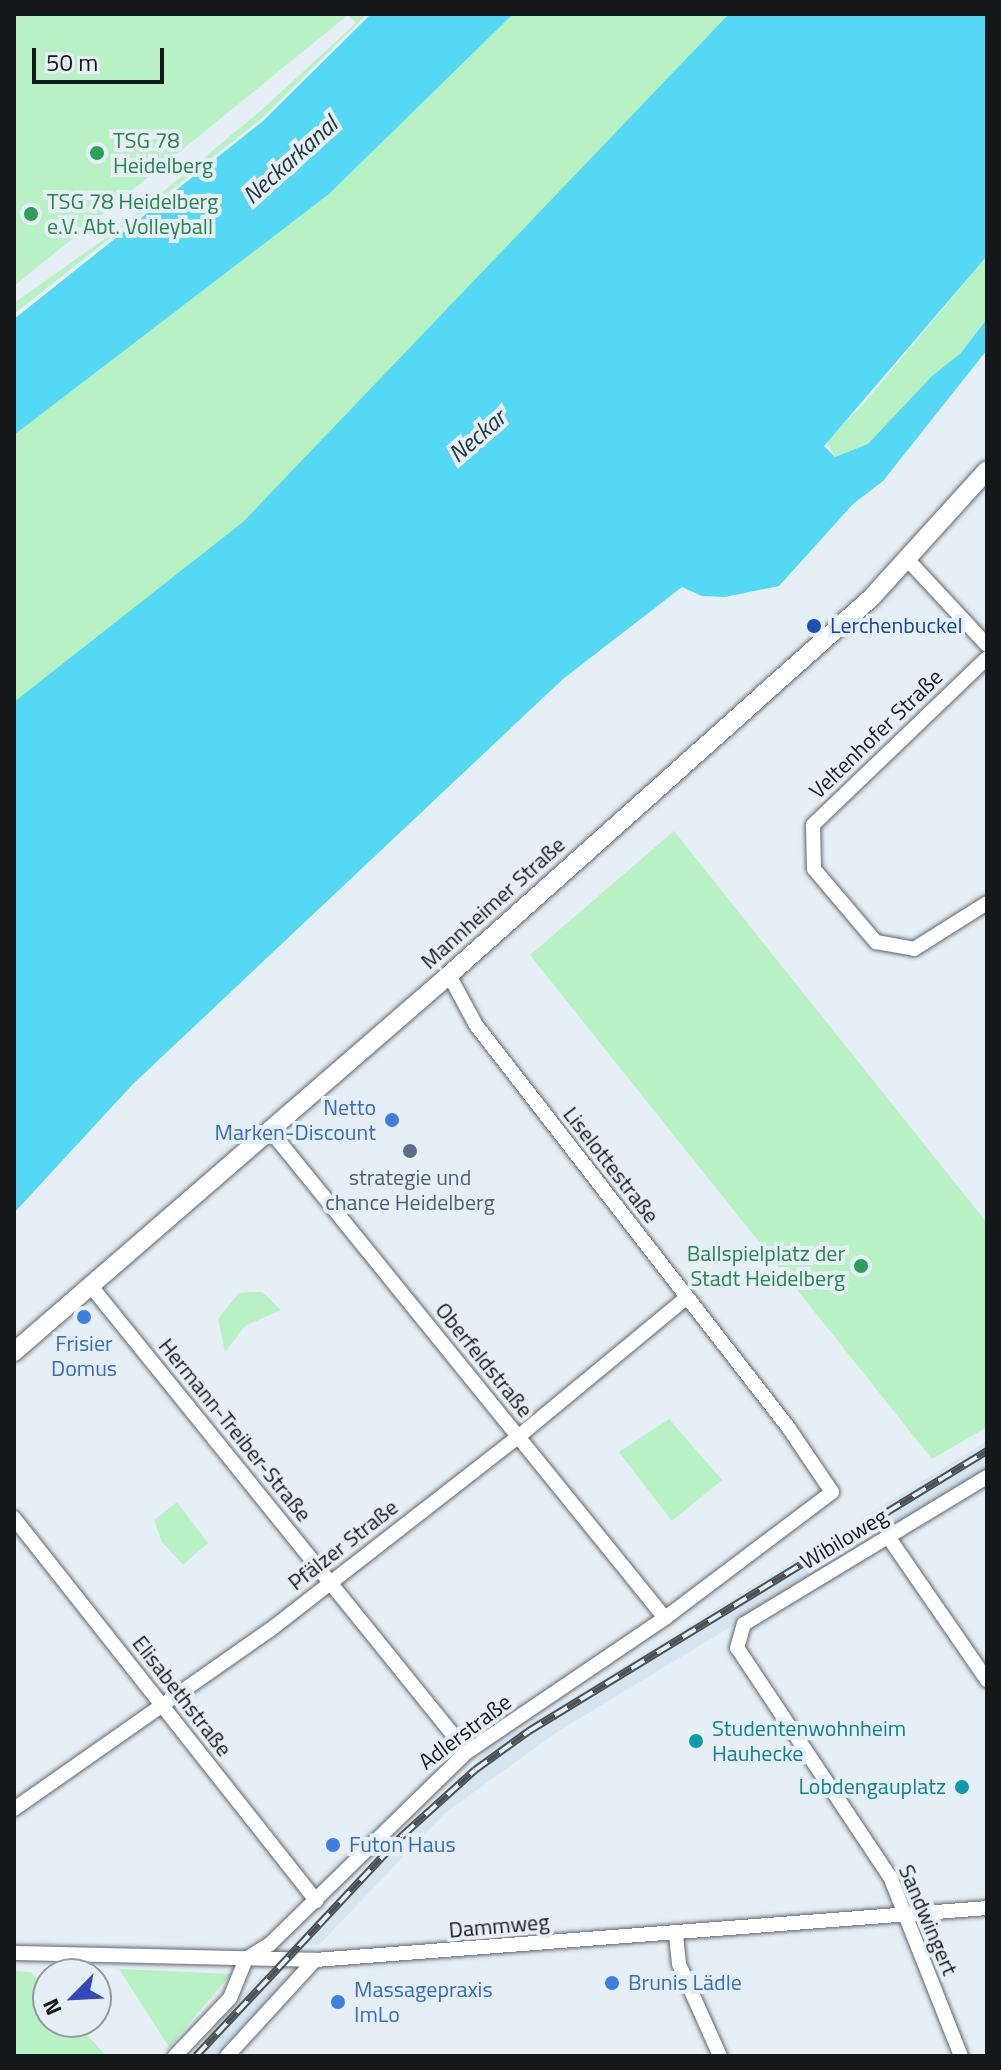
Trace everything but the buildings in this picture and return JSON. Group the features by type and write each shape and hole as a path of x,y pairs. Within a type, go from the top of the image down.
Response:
{"street":[{"name":"Mannheimer Straße","path":"14,1352 449,975 862,605 987,470"},
{"path":"907,559 987,645"},
{"name":"Veltenhofer Straße","path":"987,658 813,825 814,869 876,942 914,949 987,903"},
{"name":"Liselottestraße","path":"449,975 476,1025 788,1427 832,1492"},
{"name":"Oberfeldstraße","path":"269,1129 665,1618"},
{"name":"Hermann-Treiber-Straße","path":"90,1285 467,1752"},
{"name":"Pfälzer Straße","path":"14,1809 163,1707 329,1583 518,1437 686,1298"},
{"name":"Wibiloweg","path":"737,1648 744,1624 987,1477"},
{"name":"Adlerstraße","path":"175,2056 230,1998 246,1959 316,1901 467,1752 665,1618 832,1492"},
{"name":"Elisabethstraße","path":"14,1518 316,1901"},
{"path":"889,1538 987,1680"},
{"name":"Sandwingert","path":"737,1648 890,1877 961,2056"},
{"name":"Dammweg","path":"14,1953 312,1962 495,1950 632,1934 676,1935 987,1908"},
{"path":"676,1935 679,1964 720,2056"},
{"path":"227,2056 312,1962"}],"shaded area":[{"path":"987,1441 987,1472 557,1732 445,1813 319,1945 291,1945 488,1750"},
{"path":"262,1974 287,1979 213,2056 188,2056"}],"green space":[{"name":"TSG 78 Heidelberg","path":"14,14 367,14 261,119 14,314 14,303 110,235 257,114 356,23 348,15 14,286"},
{"path":"513,14 945,14 14,890 14,435 329,194"},
{"path":"987,256 987,319 960,354 868,444 835,457 825,440 861,407"},
{"path":"674,831 987,1223 987,1427 932,1459 530,955"},
{"path":"262,1292 281,1310 245,1326 225,1352 218,1319 239,1293"},
{"path":"669,1419 722,1480 672,1521 619,1452"},
{"path":"177,1502 208,1543 183,1565 162,1542 154,1520"},
{"path":"119,1969 231,1974 169,2047"},
{"path":"14,1971 32,1973 32,2038 90,2038 106,2056 14,2056"}],"water":[{"name":"Neckarkanal","path":"371,14 513,14 329,194 14,435 14,319 263,121"},
{"name":"Neckar","path":"729,14 987,14 987,256 824,446 835,457 868,444 932,376 960,354 987,319 987,350 883,481 853,504 779,586 725,597 702,596 682,587 563,679 132,1085 14,1213 14,702 243,522"}],"railway":[{"path":"196,2056 403,1835 475,1770 529,1731 987,1451"}],"place":[{"name":"TSG 78 Heidelberg","path":"97,153"},
{"name":"TSG 78 Heidelberg e.V. Abt. Volleyball","path":"31,214"},
{"name":"Lerchenbuckel","path":"814,626"},
{"name":"Netto Marken-Discount","path":"392,1120"},
{"name":"strategie und chance Heidelberg","path":"410,1151"},
{"name":"Ballspielplatz der Stadt Heidelberg","path":"861,1266"},
{"name":"Frisier Domus","path":"84,1317"},
{"name":"Studentenwohnheim Hauhecke","path":"696,1741"},
{"name":"Lobdengauplatz","path":"962,1787"},
{"name":"Futon Haus","path":"333,1845"},
{"name":"Brunis Lädle","path":"612,1983"},
{"name":"Massagepraxis ImLo","path":"338,2002"}]}
